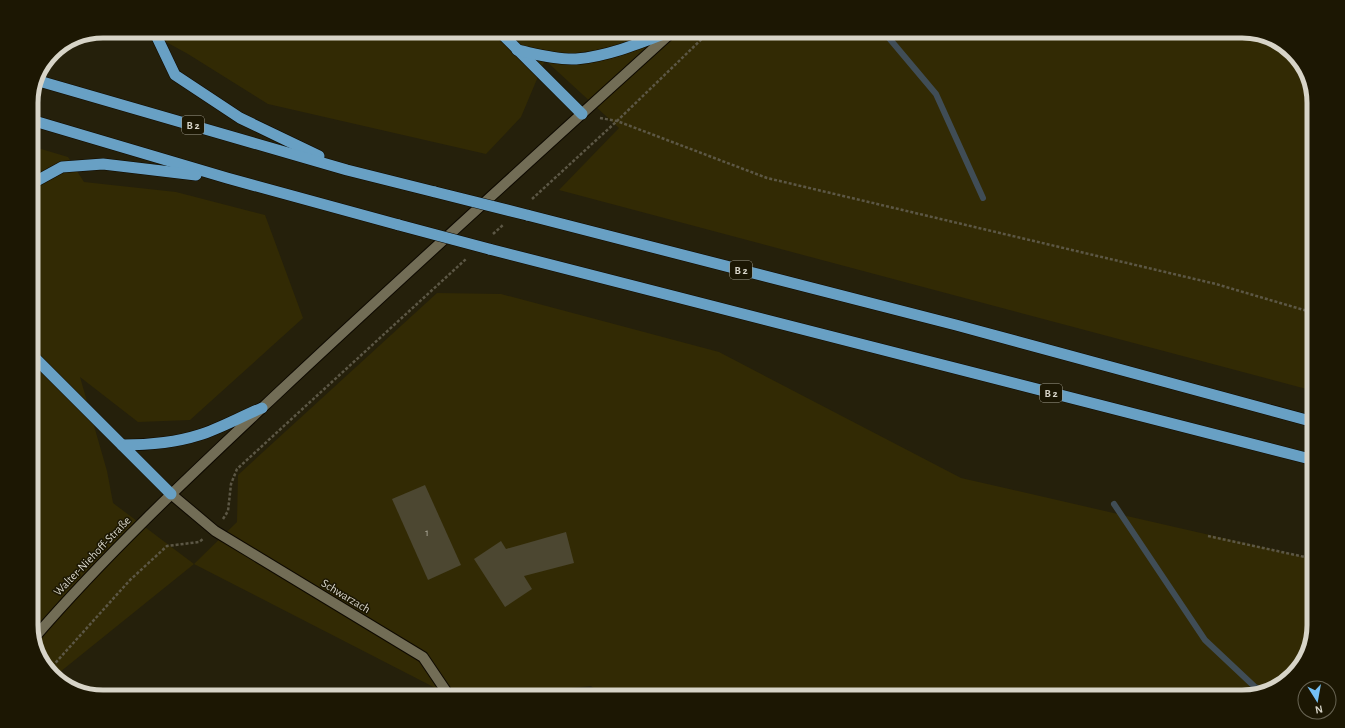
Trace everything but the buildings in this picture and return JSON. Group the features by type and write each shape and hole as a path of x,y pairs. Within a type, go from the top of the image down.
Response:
{"highway":[{"path":"157,38 175,75 240,118 347,170"},
{"path":"506,38 582,114"},
{"path":"517,50 550,57 575,59 614,52 653,38"},
{"name":"B 2","path":"42,82 347,170 963,327 1307,420"},
{"name":"B 2","path":"38,122 227,178 399,225 489,244 1307,458"},
{"path":"38,180 62,167 104,164 227,178"},
{"path":"38,361 171,494"},
{"path":"122,445 169,442 199,435 262,408"}],"main road":[{"name":"Walter-Niehoff-Straße","path":"38,633 65,603 171,494 451,232 664,38"},
{"name":"Schwarzach","path":"171,494 215,531 423,657 445,690"}],"path":[{"path":"529,202 703,38"},
{"path":"582,114 616,121 767,178 1216,284 1307,311"},
{"path":"489,244 506,223"},
{"path":"53,666 130,580 167,546 199,542 215,531 228,511 231,484 237,469 470,255"},
{"path":"1208,536 1307,557"}],"shaded area":[{"path":"159,38 1242,38 1259,40 1278,49 1291,60 1304,82 1306,90 1307,389 559,190 619,128 545,60 521,117 486,154 268,104 188,54"},
{"path":"38,148 68,157 84,182 176,192 265,215 303,318 190,420 138,422 80,377 107,471 113,503 194,564 59,673 49,661 41,646 38,629"},
{"path":"437,293 501,294 719,352 961,478 1307,557 1307,625 1305,642 1296,661 1285,674 1271,683 1259,688 1242,690 595,690 591,686 554,690 439,690 194,564 237,522 238,475"}],"waterway":[{"path":"889,38 936,94 983,198"},
{"path":"1114,504 1205,640 1255,687 1259,688"}]}
